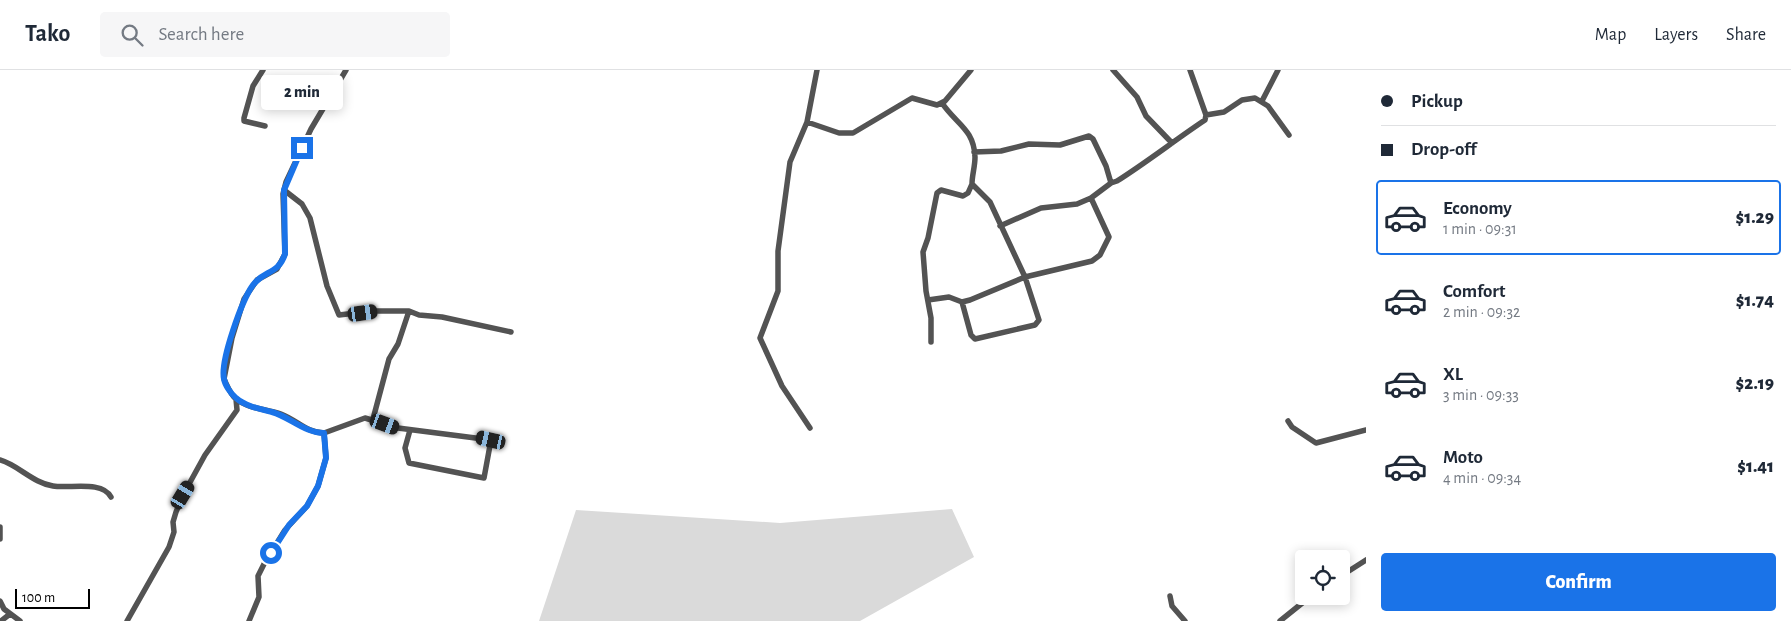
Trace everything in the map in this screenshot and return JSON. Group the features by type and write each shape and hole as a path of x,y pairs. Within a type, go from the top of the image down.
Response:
{"street":[{"path":"262,70 253,86 244,121 249,124 266,126"},
{"path":"127,621 169,546 174,532 173,522 183,495 205,455 237,410 236,399 226,384 224,370 244,299 258,280 277,270 285,254 284,190 311,129 346,70"},
{"path":"810,428 782,386 760,338 778,290 778,252 788,190 790,162 807,122 817,70"},
{"path":"807,122 839,133 853,134 912,98 937,105 942,103 971,70"},
{"path":"1113,70 1137,97 1146,116 1172,143"},
{"path":"1000,226 1041,208 1077,204 1091,198 1111,183 1138,168 1184,133 1205,120 1206,115 1190,70"},
{"path":"1262,101 1278,70"},
{"path":"1206,115 1224,112 1248,98 1262,101 1282,122 1289,135"},
{"path":"931,342 931,318 923,252 928,238 937,193 940,190 963,196 968,193 972,184 974,152 973,140 968,130 950,114 942,103"},
{"path":"974,152 1001,151 1028,144 1060,145 1089,136 1093,138 1106,166 1111,183"},
{"path":"962,302 968,316 971,335 975,339 1035,325 1039,320 1025,277 988,198 972,184"},
{"path":"284,190 302,204 310,218 327,286 340,315 374,311 409,311 419,315 511,332"},
{"path":"928,300 949,297 962,302 1025,277 1092,261 1100,255 1109,237 1091,198"},
{"path":"373,419 389,360 398,344 409,311"},
{"path":"236,399 251,406 283,415 311,432 324,433 360,418 373,419 410,430 491,440 484,478 409,464 405,448 410,430"},
{"path":"1288,421 1292,427 1316,443 1366,430"},
{"path":"249,621 259,597 258,576 264,564 285,530 307,506 318,486 326,458 324,433"},
{"path":"0,460 50,486 99,488 109,492 111,497"},
{"path":"0,527 0,539"},
{"path":"1350,570 1366,560"},
{"path":"1170,596 1172,606 1185,621"},
{"path":"0,601 10,614 20,621"},
{"path":"1280,621 1300,605"},
{"path":"1,621 10,614"}],"shaded area":[{"path":"952,509 974,557 860,621 539,621 576,510 780,523"}],"route":[{"path":"271,553 285,530 307,506 318,486 326,458 324,433 311,432 283,415 251,406 236,399 226,384 224,370 237,318 244,299 255,282 277,270 285,254 283,196 286,182 302,148"}]}
